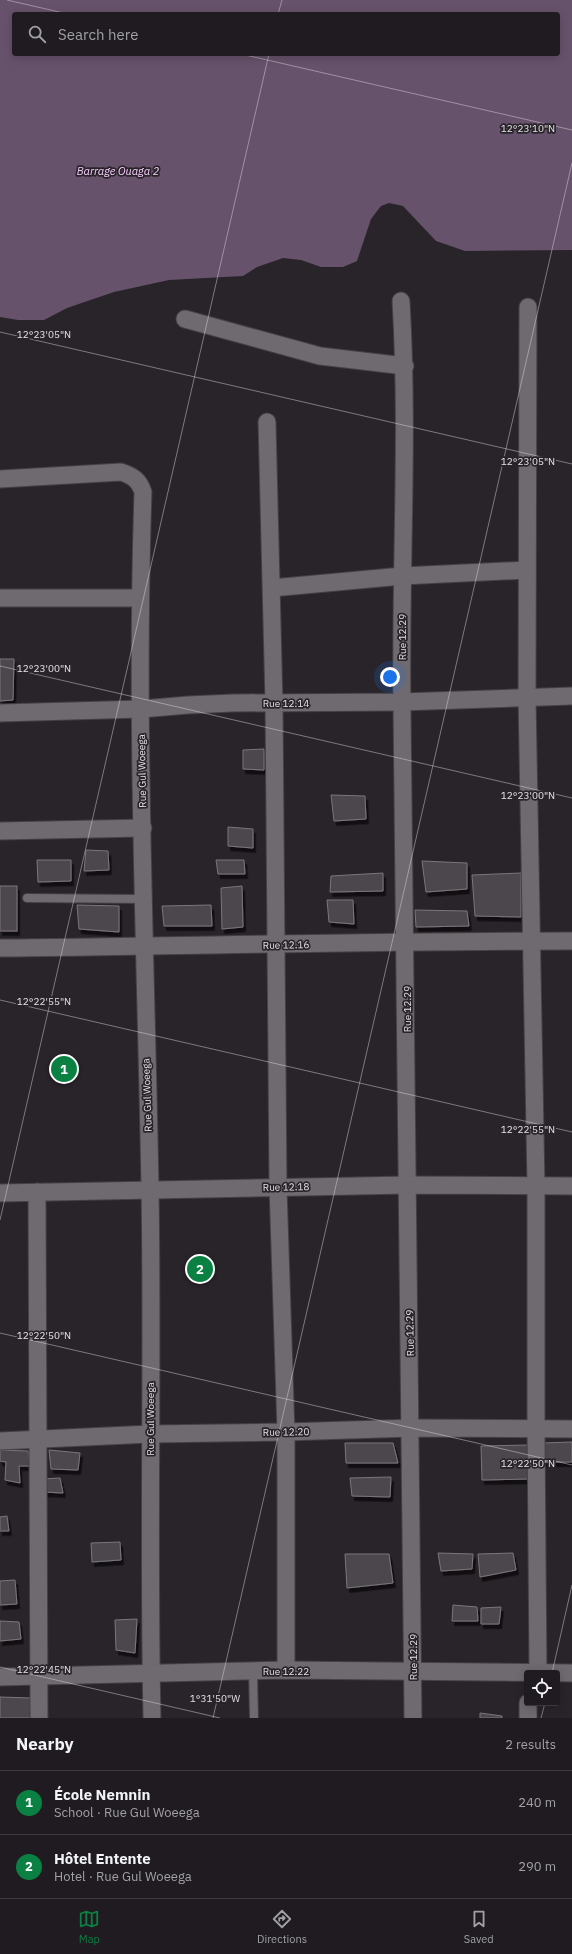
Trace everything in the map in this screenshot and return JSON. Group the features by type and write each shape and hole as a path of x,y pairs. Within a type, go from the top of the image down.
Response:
{"street":[{"name":"Rue 12.29","path":"401,301 405,366 402,702 407,941 408,1185 412,1428 413,1718"},
{"path":"528,308 527,697 536,1186 538,1670"},
{"path":"185,319 320,356 405,366"},
{"path":"267,422 274,702 278,1187 286,1432 286,1670"},
{"name":"Rue Gul Woeega","path":"0,479 121,472 132,476 140,483 143,492 139,598 143,828 143,946 150,1189 152,1718"},
{"path":"272,588 402,576 527,570"},
{"path":"0,598 139,598"},
{"name":"Rue 12.14","path":"0,713 141,709 188,705 274,702 402,702 572,696"},
{"path":"0,831 143,828"},
{"name":"Rue 12.16","path":"0,948 277,945 407,941 572,941"},
{"name":"Rue 12.18","path":"0,1193 408,1185 572,1186"},
{"path":"37,1192 39,1718"},
{"name":"Rue 12.20","path":"0,1441 150,1434 412,1428 536,1430 572,1429"},
{"name":"Rue 12.22","path":"0,1677 286,1670 524,1673"},
{"name":"Rue 12.22","path":"560,1673 572,1673"},
{"path":"528,1706 528,1718"}],"lane":[{"path":"27,898 143,899"},
{"path":"253,1671 254,1718"}],"water":[{"name":"Barrage Ouaga 2","path":"0,0 572,0 572,250 465,251 436,241 403,206 389,203 381,206 371,219 357,261 343,267 321,267 301,260 283,258 257,267 243,276 169,280 114,292 67,308 44,320 18,320 0,317"}],"building":[{"path":"0,659 14,659 13,700 0,701"},
{"path":"264,749 264,770 243,769 243,750"},
{"path":"331,795 365,796 366,819 334,821"},
{"path":"228,827 253,829 253,848 228,846"},
{"path":"86,850 108,851 109,870 84,871"},
{"path":"37,860 71,860 71,881 38,882"},
{"path":"216,860 244,860 245,874 218,874"},
{"path":"422,861 467,863 467,889 426,892"},
{"path":"383,873 383,891 330,892 331,876"},
{"path":"521,873 521,917 475,916 472,875"},
{"path":"0,886 17,886 17,931 0,931"},
{"path":"242,886 243,927 222,929 221,888"},
{"path":"327,900 353,900 354,924 329,922"},
{"path":"77,905 119,906 119,932 79,929"},
{"path":"211,905 212,926 164,926 162,906"},
{"path":"415,910 467,911 469,926 416,927"},
{"path":"572,1442 572,1462 542,1462 542,1443"},
{"path":"345,1443 393,1443 398,1463 346,1463"},
{"path":"529,1445 529,1479 482,1480 481,1446"},
{"path":"0,1450 28,1451 31,1466 19,1466 20,1483 5,1480 6,1462 0,1461"},
{"path":"49,1450 80,1453 78,1470 51,1469"},
{"path":"391,1477 390,1497 352,1496 350,1478"},
{"path":"60,1478 63,1493 43,1492 42,1479"},
{"path":"7,1516 9,1531 0,1531 0,1517"},
{"path":"120,1542 121,1560 92,1562 91,1543"},
{"path":"438,1553 473,1554 472,1569 441,1571"},
{"path":"513,1553 516,1570 480,1577 478,1554"},
{"path":"345,1554 389,1554 393,1583 347,1588"},
{"path":"15,1580 17,1604 0,1605 0,1581"},
{"path":"453,1605 477,1607 478,1621 452,1621"},
{"path":"501,1607 499,1624 481,1624 481,1608"},
{"path":"137,1619 135,1653 116,1650 115,1620"},
{"path":"0,1621 19,1622 21,1639 0,1641"},
{"path":"0,1697 31,1698 32,1718 0,1718"},
{"path":"480,1713 502,1716 502,1718 480,1718"}],"place":[{"name":"École Nemnin","path":"64,1069"},
{"name":"Hôtel Entente","path":"200,1269"}]}
